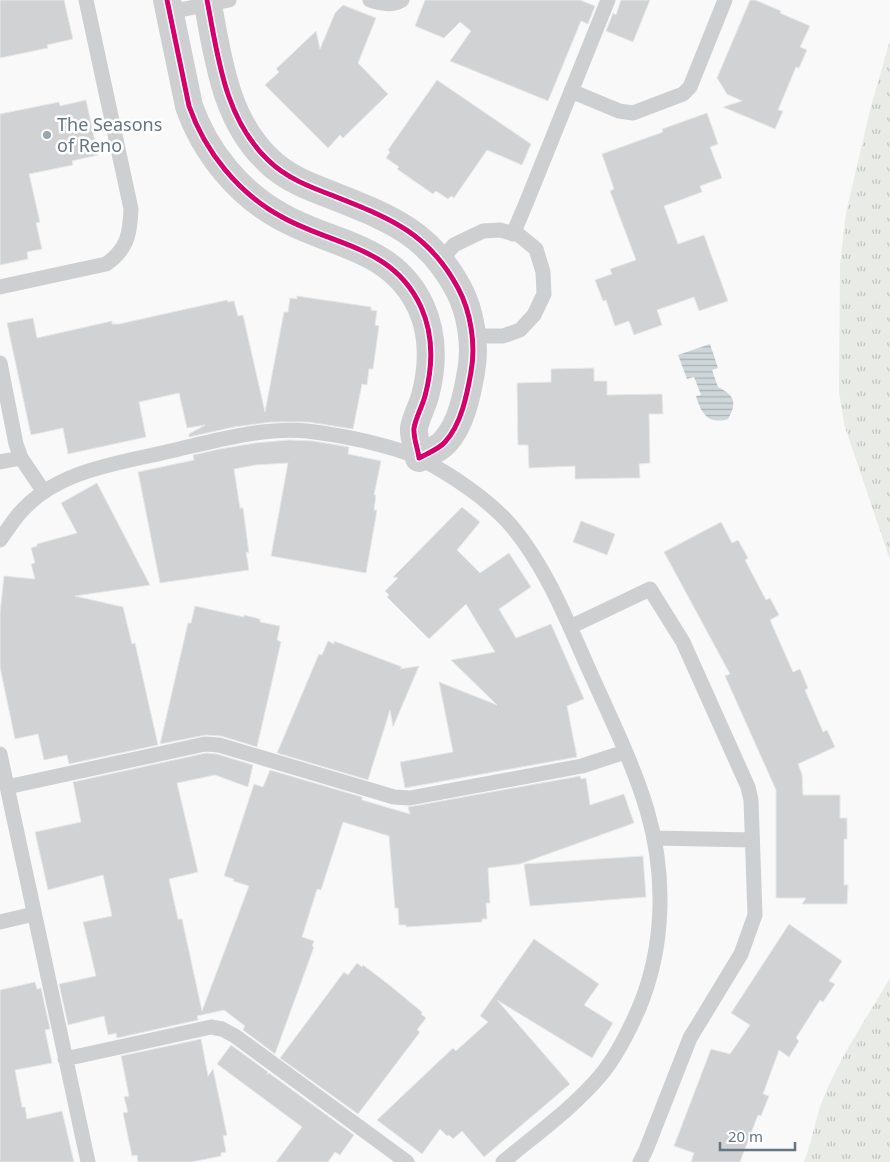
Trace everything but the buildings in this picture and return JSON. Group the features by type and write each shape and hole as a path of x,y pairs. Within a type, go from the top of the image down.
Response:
{"street":[{"path":"169,6 195,122 206,144 223,167 242,188 264,206 304,227 376,256 394,269 411,287 422,308 429,333 432,359 424,398 416,418 414,431 420,458 444,444 453,432 468,390 473,348 470,323 463,298 451,275 433,252 415,234 393,221 309,187 288,175 268,160 249,139 236,116 228,94 215,2"}],"lane":[{"path":"0,287 106,264 120,253 129,235 131,209 86,0"},
{"path":"370,0 386,4 402,0"},
{"path":"512,234 608,0"},
{"path":"571,91 619,111 634,113 683,94 690,87 725,0"},
{"path":"169,6 215,2"},
{"path":"440,261 454,245 482,231 500,230 519,236 536,249 544,272 544,294 534,315 520,330 503,336 471,336"},
{"path":"0,362 16,444 21,458 44,492"},
{"path":"0,540 20,512 62,480 93,469 227,438 269,432 305,431 387,446 420,458 462,484 514,529 559,601 625,752 647,810 654,838 659,885 660,924 653,963 639,1007 620,1046 602,1074 583,1094 503,1162"},
{"path":"0,462 21,458"},
{"path":"570,627 650,589 683,642 748,787 751,800 755,915 741,954 690,1038 640,1162"},
{"path":"7,787 205,744 219,745 394,797 410,798 582,766 625,752"},
{"path":"0,754 88,1162"},
{"path":"654,838 752,840"},
{"path":"0,922 34,914"},
{"path":"65,1059 211,1027 222,1029 235,1036 407,1162"}],"green space":[{"path":"890,40 890,560 844,424 839,391 840,265 846,213 870,110"},
{"path":"890,978 890,1162 804,1162 820,1107 830,1083"}],"shaded area":[{"path":"710,344 718,368 712,370 718,387 728,393 733,400 733,408 728,419 715,420 706,416 700,408 696,396 701,395 694,377 687,379 678,355"}],"cycle path":[{"path":"167,0 189,106 204,140 225,170 266,208 302,227 378,259 395,271 409,287 421,307 428,329 431,362 428,385 414,428 419,458 440,447 451,435 465,400 471,372 473,340 466,307 458,288 434,253 405,229 372,212 290,177 268,160 253,143 241,125 225,85 207,0"}],"place":[{"name":"The Seasons of Reno","path":"47,135"}]}
